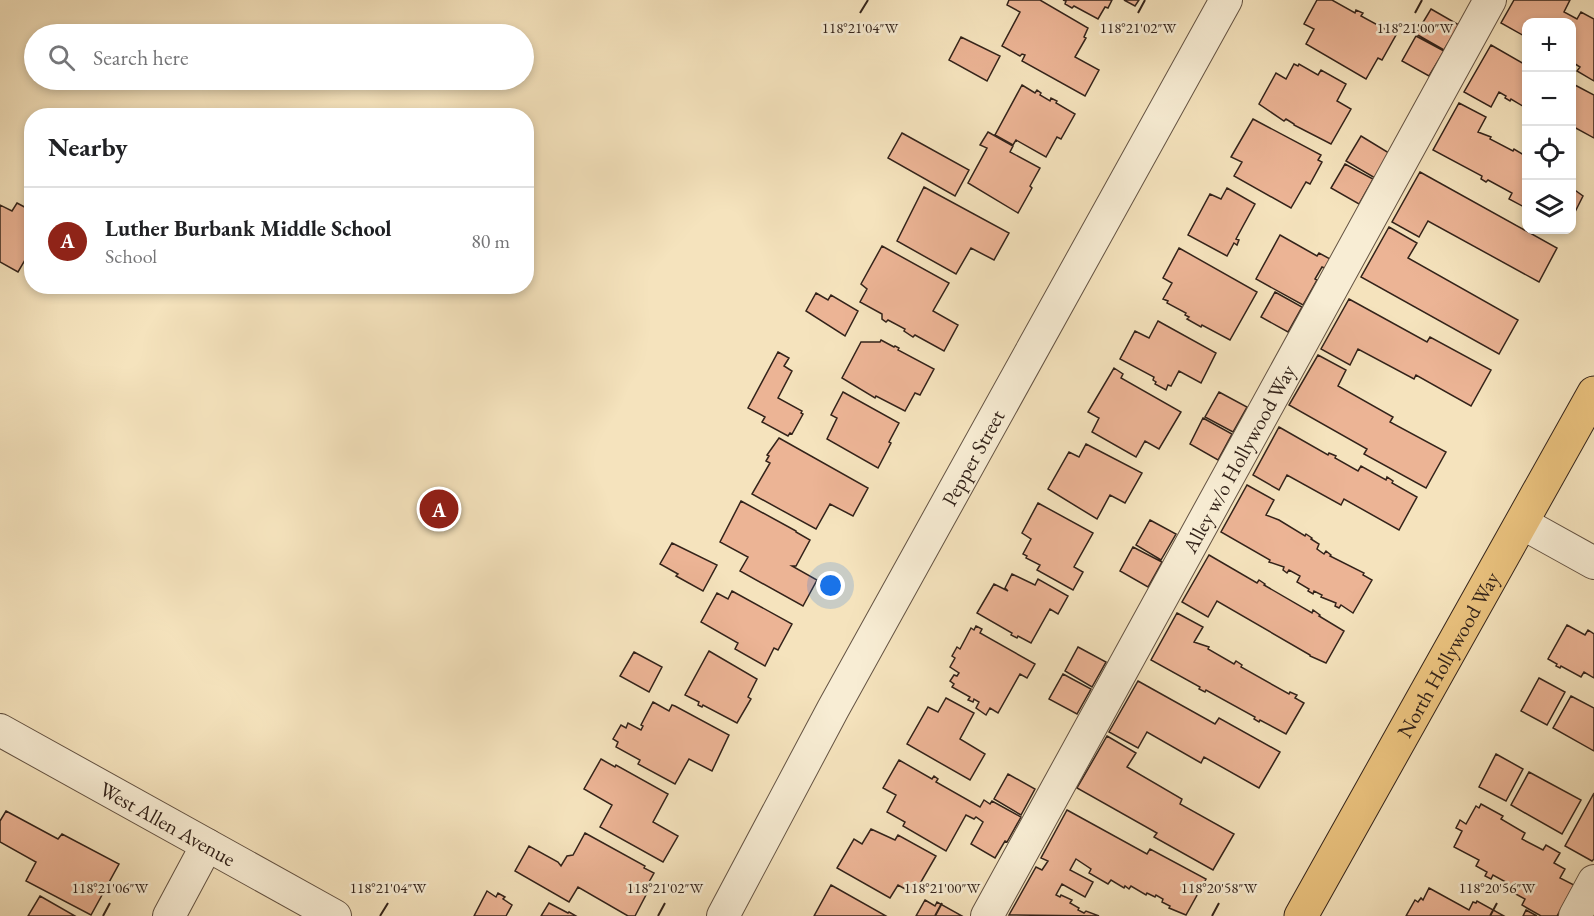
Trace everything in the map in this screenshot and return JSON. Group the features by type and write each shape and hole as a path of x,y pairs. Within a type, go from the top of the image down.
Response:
{"main road":[{"name":"North Hollywood Way","path":"1301,916 1594,393"}],"street":[{"name":"Pepper Street","path":"723,916 833,709 1226,0"},
{"name":"Alley w/o Hollywood Way","path":"987,916 1490,0"},
{"path":"1522,523 1594,563"},
{"name":"West Allen Avenue","path":"0,730 335,916"},
{"path":"169,916 207,845"},
{"path":"1575,916 1594,881"}],"building":[{"path":"1009,0 1040,0 1088,28 1084,37 1086,38 1075,57 1099,70 1085,96 1022,61 1025,55 1020,56 1002,46 1020,12 1007,5"},
{"path":"1063,0 1112,0 1098,19 1074,6 1072,8"},
{"path":"1124,0 1139,0 1135,6"},
{"path":"1317,0 1332,0 1355,13 1356,10 1363,13 1361,16 1396,35 1382,60 1378,58 1366,79 1306,44 1314,29 1304,24"},
{"path":"1514,0 1570,0 1564,12 1575,18 1522,18 1522,35 1501,23"},
{"path":"1431,9 1459,25 1444,50 1416,34"},
{"path":"1581,12 1594,19 1594,81 1577,71 1580,67 1576,64 1576,18"},
{"path":"1416,36 1444,51 1429,76 1402,61"},
{"path":"961,37 1000,56 987,81 949,60"},
{"path":"1491,45 1522,63 1522,106 1511,99 1510,101 1499,92 1491,107 1464,92"},
{"path":"1294,64 1298,66 1299,64 1318,75 1321,70 1346,84 1337,101 1351,109 1331,144 1286,119 1284,121 1259,104 1276,73 1286,79"},
{"path":"1022,85 1035,93 1037,90 1041,93 1040,95 1050,101 1051,98 1057,101 1056,103 1075,114 1061,139 1057,137 1046,157 1016,140 1013,145 995,135"},
{"path":"1576,86 1594,95 1594,138 1576,128"},
{"path":"1459,103 1486,117 1478,132 1522,154 1522,206 1509,199 1512,193 1488,180 1486,182 1481,179 1482,176 1433,150"},
{"path":"1253,119 1321,155 1318,160 1322,162 1310,184 1306,182 1291,208 1234,176 1242,162 1231,157"},
{"path":"988,132 1013,146 1010,152 1040,168 1018,213 968,183 987,148 980,145"},
{"path":"902,133 969,170 955,196 888,158"},
{"path":"1361,136 1389,153 1375,178 1346,161"},
{"path":"1345,164 1373,179 1359,204 1331,188"},
{"path":"1420,172 1522,229 1522,234 1532,234 1557,248 1539,282 1428,221 1419,237 1392,222"},
{"path":"924,187 1009,233 994,260 971,248 956,274 897,241"},
{"path":"1227,188 1255,204 1236,239 1239,240 1237,245 1234,243 1227,256 1188,235 1210,194 1221,199"},
{"path":"1576,191 1583,196 1576,210"},
{"path":"17,203 24,207 24,262 18,272 0,262 0,205 12,211"},
{"path":"1389,227 1417,243 1408,258 1518,320 1499,354 1361,277"},
{"path":"1280,235 1317,256 1319,253 1332,260 1327,269 1322,267 1303,305 1256,279"},
{"path":"882,246 949,283 933,311 958,325 944,351 915,335 913,337 904,331 905,329 888,320 886,322 882,319 882,314 860,302 867,289 861,284"},
{"path":"1179,248 1257,292 1230,340 1187,319 1189,317 1185,315 1186,313 1163,299 1172,283 1163,278"},
{"path":"1275,292 1302,307 1288,332 1261,317"},
{"path":"816,293 828,300 831,295 858,311 845,336 806,311"},
{"path":"1349,299 1427,342 1430,337 1491,370 1471,406 1416,375 1414,379 1358,349 1350,365 1321,349"},
{"path":"1158,321 1216,353 1201,383 1179,371 1171,386 1168,385 1166,390 1155,384 1154,377 1120,359 1135,331 1149,338"},
{"path":"881,340 934,369 920,395 915,393 905,411 876,396 875,398 842,378 861,342 880,342"},
{"path":"778,352 789,358 784,366 792,371 778,398 802,411 803,414 792,434 788,436 762,422 765,417 748,408"},
{"path":"1318,355 1346,370 1338,386 1393,417 1390,422 1446,452 1426,488 1364,454 1367,449 1289,405"},
{"path":"1114,368 1123,374 1121,378 1181,412 1159,449 1145,441 1136,457 1092,432 1099,418 1088,412"},
{"path":"843,392 899,423 878,468 827,439 837,418 831,415"},
{"path":"1219,392 1247,407 1233,432 1205,417"},
{"path":"1203,418 1232,434 1218,460 1190,444"},
{"path":"1279,427 1328,455 1329,453 1336,456 1335,458 1358,471 1361,466 1386,480 1387,477 1393,481 1392,483 1417,497 1399,530 1344,499 1341,505 1287,475 1279,490 1253,475"},
{"path":"779,438 868,488 853,516 830,504 816,529 752,494 770,463 766,461 769,456 767,455"},
{"path":"1086,444 1142,473 1125,503 1110,495 1097,519 1048,489 1069,452 1079,457"},
{"path":"1247,485 1274,500 1266,515 1305,536 1306,534 1319,544 1317,549 1324,554 1326,551 1330,556 1364,573 1363,575 1372,580 1353,613 1341,605 1339,608 1335,606 1336,603 1321,597 1322,595 1314,591 1313,594 1308,591 1309,589 1297,582 1300,576 1289,570 1287,573 1283,570 1284,567 1269,562 1270,560 1221,532"},
{"path":"741,501 810,540 796,566 792,566 817,580 803,606 740,571 748,557 720,542"},
{"path":"1038,503 1093,533 1074,567 1083,572 1073,590 1037,570 1040,565 1023,554 1031,539 1022,533"},
{"path":"1150,520 1176,534 1161,560 1136,545"},
{"path":"672,543 717,565 703,591 660,564"},
{"path":"1133,547 1162,562 1148,587 1120,571"},
{"path":"1209,555 1257,583 1259,580 1312,613 1313,610 1344,631 1326,663 1310,656 1217,601 1208,617 1182,602"},
{"path":"1012,574 1035,585 1038,579 1068,596 1058,614 1050,609 1031,643 1011,635 1012,633 977,613 994,584 1008,591 1005,588"},
{"path":"732,591 792,624 778,650 774,648 765,666 735,649 738,643 701,622 717,593 728,599"},
{"path":"1177,613 1203,627 1194,642 1209,647 1208,649 1234,664 1236,661 1242,665 1241,667 1289,694 1290,692 1297,695 1295,698 1304,703 1286,734 1260,720 1259,722 1254,719 1255,717 1206,690 1205,692 1199,689 1200,687 1151,660"},
{"path":"1567,625 1585,635 1588,630 1594,634 1594,678 1584,672 1581,677 1561,666 1560,668 1556,666 1557,664 1548,659"},
{"path":"976,626 982,629 980,633 1035,664 1027,678 1020,674 998,713 990,708 986,715 976,708 979,702 974,699 973,702 968,700 970,697 952,687 954,684 950,681 954,675 957,676 959,673 950,667 955,658 952,656 957,647 960,649 971,628 974,630"},
{"path":"1078,647 1106,662 1092,687 1065,671"},
{"path":"709,651 757,679 748,697 751,699 737,723 703,705 702,707 698,705 699,702 685,695"},
{"path":"634,652 662,667 649,692 620,676"},
{"path":"1063,674 1091,689 1077,714 1049,699"},
{"path":"1539,678 1565,692 1547,725 1521,711"},
{"path":"1138,681 1215,724 1219,718 1280,752 1259,788 1204,757 1201,763 1147,732 1138,748 1109,732"},
{"path":"1571,696 1594,708 1594,751 1553,728"},
{"path":"946,698 974,713 960,739 985,754 970,780 907,744 928,707 938,712"},
{"path":"653,702 669,711 672,705 675,706 729,735 712,771 689,759 675,784 638,764 640,760 616,747 618,742 613,739 621,725 626,728 628,723 641,730 643,726 641,725"},
{"path":"1107,736 1136,753 1127,767 1182,799 1180,804 1234,834 1213,870 1154,837 1157,833 1077,788"},
{"path":"1496,754 1523,769 1506,801 1479,787"},
{"path":"601,759 668,794 653,822 678,836 663,862 600,827 612,805 584,789"},
{"path":"899,760 932,779 934,776 938,779 936,782 980,807 984,800 990,804 992,801 1021,817 995,858 971,844 983,822 976,817 974,819 966,815 946,851 903,826 905,822 887,812 896,795 883,788"},
{"path":"1529,772 1581,800 1562,834 1511,805"},
{"path":"1008,774 1035,789 1021,815 994,799"},
{"path":"1594,793 1594,859 1592,861 1565,846"},
{"path":"1481,804 1503,816 1501,819 1525,833 1522,839 1543,850 1546,845 1560,853 1554,863 1565,869 1560,878 1574,885 1557,916 1541,916 1522,905 1525,899 1512,892 1515,887 1493,875 1491,879 1485,876 1487,872 1476,866 1479,860 1454,847 1462,831 1456,828 1460,820 1466,824 1476,806 1479,808"},
{"path":"1067,810 1147,854 1150,849 1206,879 1186,915 1169,908 1170,906 1162,902 1163,899 1156,895 1155,897 1147,893 1146,895 1131,886 1129,889 1125,886 1124,888 1111,880 1108,884 1089,873 1091,869 1076,859 1070,870 1093,882 1085,897 1062,884 1056,895 1072,900 1070,903 1084,913 1086,911 1099,916 1009,915 1036,867 1042,870 1048,861 1041,858"},
{"path":"6,811 58,839 62,834 119,864 91,915 26,881 36,862 0,842 0,821"},
{"path":"871,829 895,840 898,835 936,856 914,894 898,885 890,898 837,868 854,839 862,844"},
{"path":"585,833 654,873 644,891 647,893 635,916 628,916 578,887 569,902 515,871 529,846 558,862 561,866 567,856 573,855"},
{"path":"831,885 886,916 814,916"},
{"path":"1429,888 1469,910 1473,902 1477,901 1504,916 1406,916 1415,900 1418,902 1421,898 1423,900"},
{"path":"487,891 496,897 498,893 512,905 506,916 474,916"},
{"path":"40,896 75,916 28,916"},
{"path":"925,900 935,906 937,902 962,916 916,916"},
{"path":"549,903 568,913 576,916 541,916"},
{"path":"1526,910 1537,916 1523,916"}],"place":[{"name":"Luther Burbank Middle School","path":"439,509"}]}
